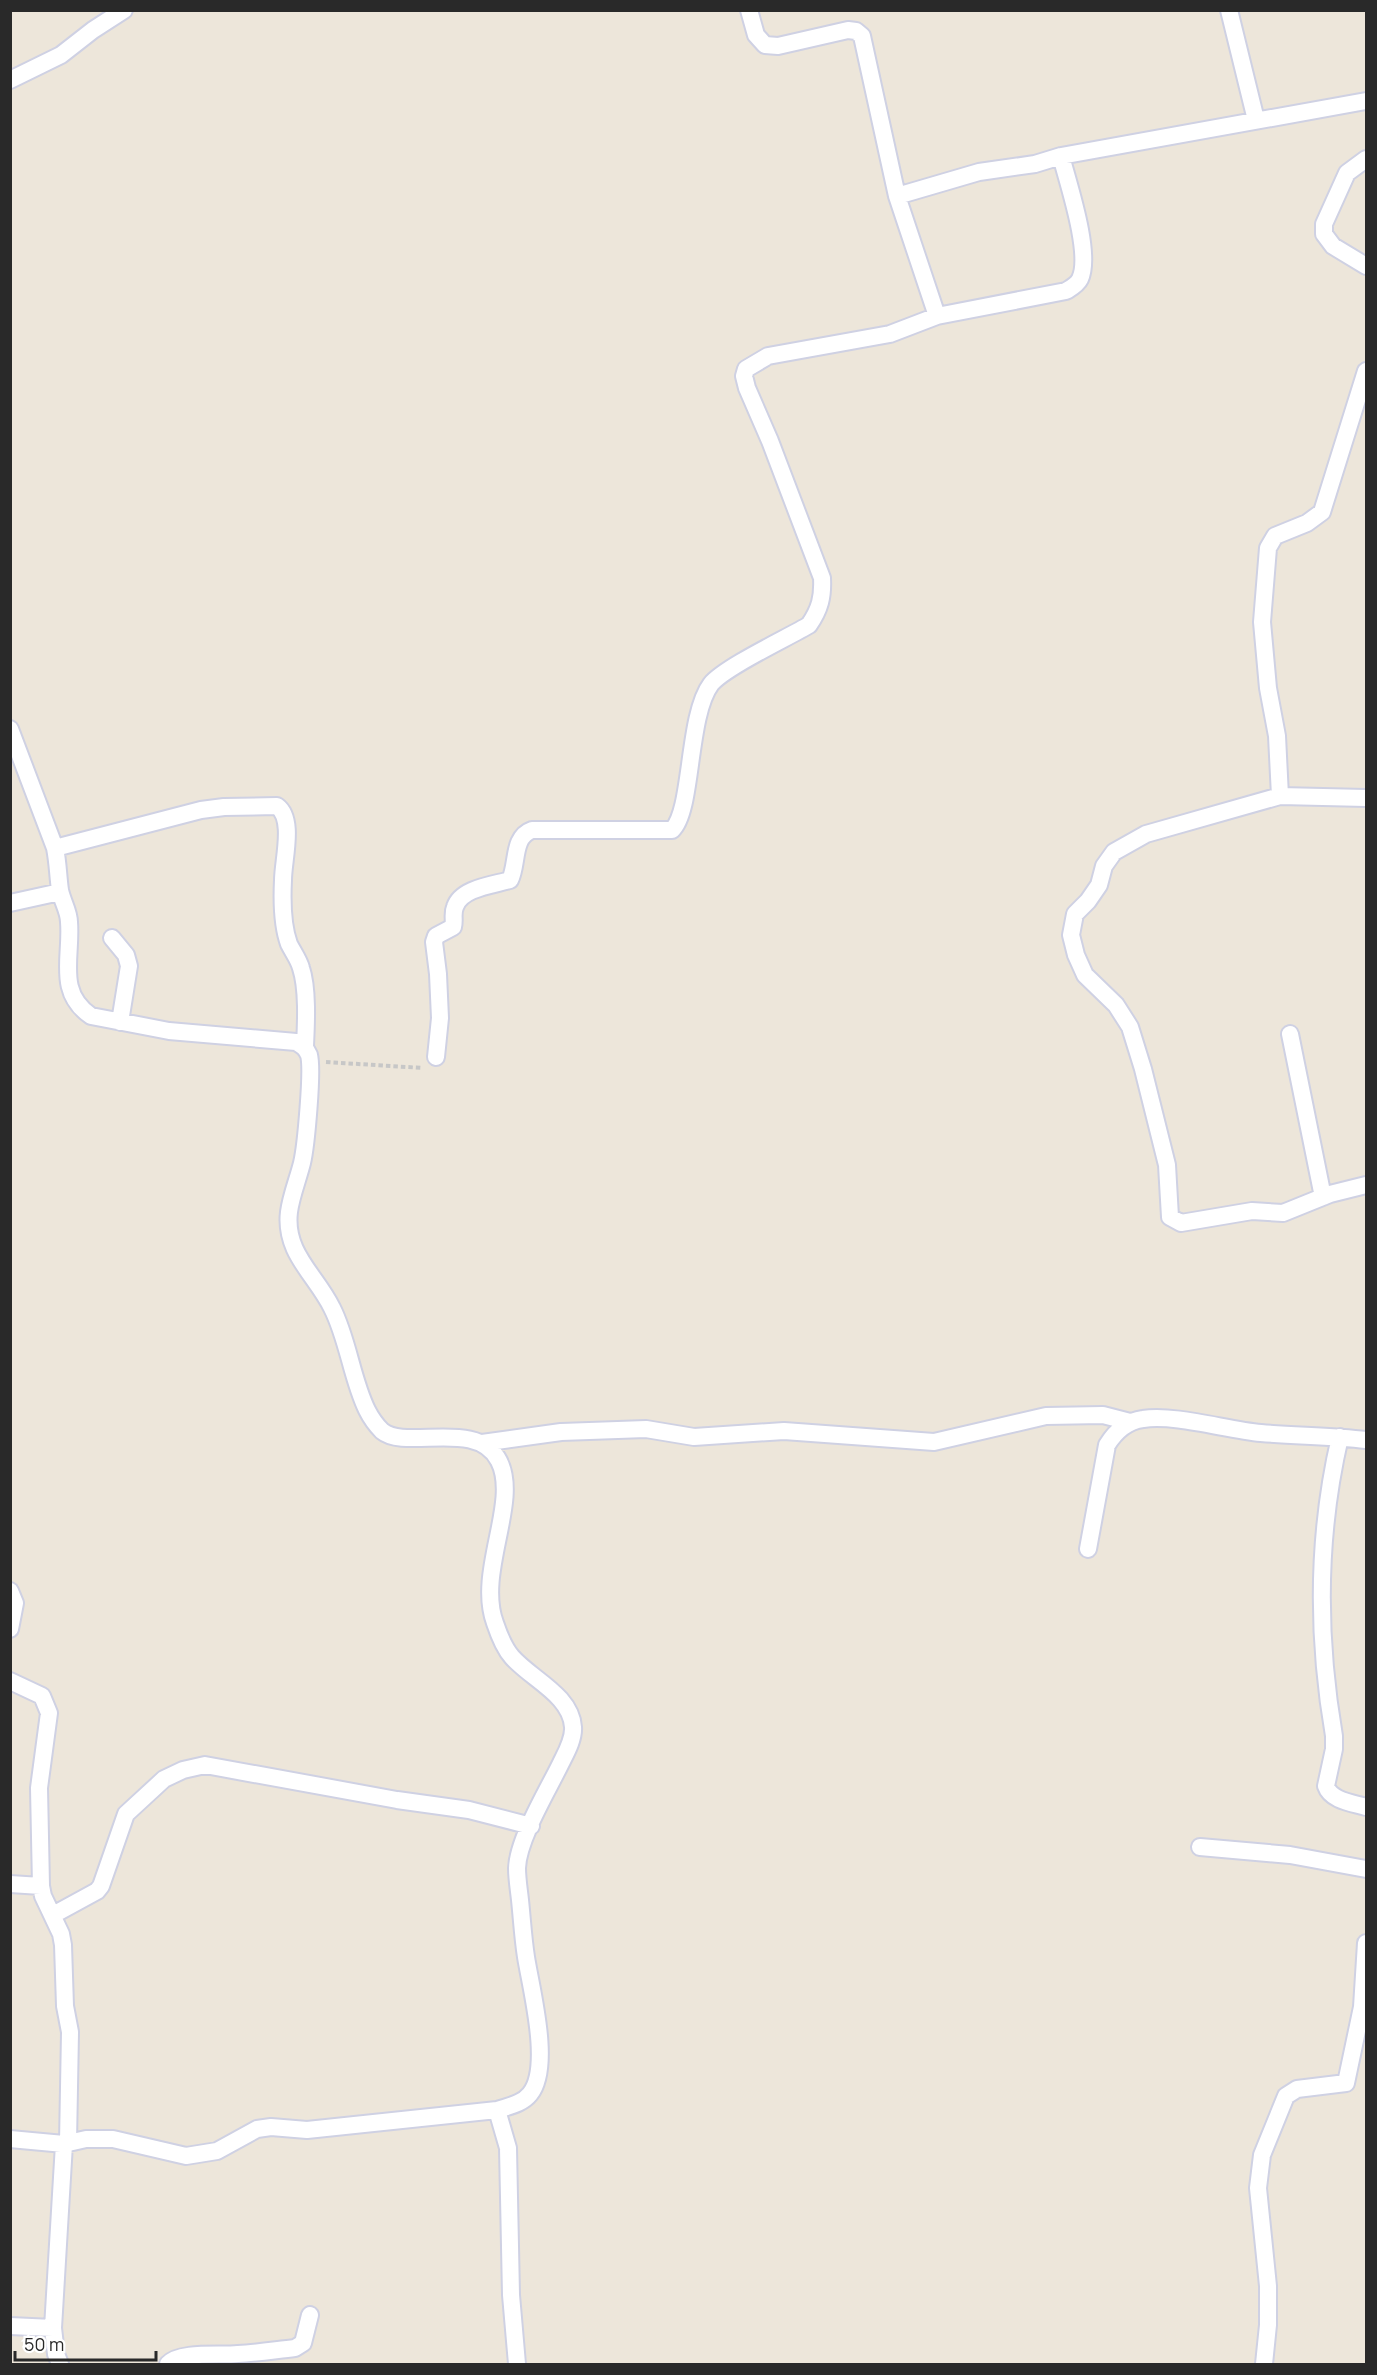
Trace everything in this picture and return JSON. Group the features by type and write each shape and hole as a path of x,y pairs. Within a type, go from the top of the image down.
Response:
{"street":[{"path":"10,80 61,55 124,10"},
{"path":"749,10 756,35 765,45 778,46 848,30 856,31 862,36 897,196 936,316"},
{"path":"1229,10 1256,120"},
{"path":"897,196 979,172 1035,164 1061,156 1366,101"},
{"path":"436,1057 440,1018 434,942 436,936 453,927 455,907 460,898 488,885 510,880 519,841 532,830 672,830 681,817 692,743 706,691 719,675 809,625 817,614 822,600 822,578 770,441 747,388 744,376 746,369 768,356 890,334 936,316 1066,291 1080,280 1083,262 1079,225 1061,156"},
{"path":"1366,159 1347,173 1324,225 1324,234 1333,246 1366,266"},
{"path":"1280,796 1277,736 1268,688 1262,621 1268,548 1275,536 1307,523 1322,512 1363,400 1366,371"},
{"path":"10,729 55,848 59,865 60,892 69,920 68,980 75,1002 91,1016 169,1031 297,1042 307,1053"},
{"path":"1366,798 1280,796 1146,834 1114,852 1104,866 1099,885 1075,914 1071,935 1076,955 1085,975 1116,1005 1130,1027 1167,1165 1170,1217 1181,1223 1252,1211 1283,1213 1323,1197 1366,1185"},
{"path":"55,848 201,810 277,806 286,816 284,918 290,946 302,969 307,1053 303,1159 289,1212 289,1233 293,1248 332,1306 367,1410 383,1432 397,1437 448,1437 482,1443 561,1432 646,1429 694,1437 784,1431 934,1442 1046,1416 1103,1415 1130,1422"},
{"path":"10,903 60,892"},
{"path":"112,939 126,955 129,966 120,1022"},
{"path":"1290,1034 1323,1197"},
{"path":"1088,1549 1107,1444 1114,1434 1130,1422 1144,1418 1176,1420 1261,1433 1366,1440"},
{"path":"1340,1437 1332,1472 1322,1566 1321,1617 1334,1742 1326,1786 1328,1792 1336,1798 1366,1808"},
{"path":"10,2139 66,2144 86,2139 113,2139 186,2156 199,2155 217,2151 240,2137 264,2128 308,2130 497,2109 519,2103 532,2092 540,2071 535,2010 526,1957 517,1868 519,1855 568,1750 573,1730 569,1711 546,1686 512,1657 493,1619 490,1573 505,1482 498,1459 492,1450 482,1443"},
{"path":"10,1591 15,1603 10,1629"},
{"path":"10,1681 42,1696 49,1713 39,1788 41,1886 61,1934 65,2006 70,2032 66,2144 53,2328 56,2354 60,2364"},
{"path":"52,1915 97,1891 101,1886 126,1814 164,1779 183,1770 205,1766 397,1800 469,1810 531,1826"},
{"path":"1200,1847 1290,1855 1366,1869"},
{"path":"10,1884 41,1886"},
{"path":"1263,2364 1268,2325 1268,2286 1258,2188 1262,2155 1286,2096 1297,2089 1346,2083 1362,2007 1366,1943"},
{"path":"497,2109 508,2148 511,2295 517,2364"},
{"path":"168,2364 172,2360 200,2355 248,2359 295,2348 303,2343 310,2315"},
{"path":"10,2326 53,2328"}],"path":[{"path":"307,1053 424,1068 433,1065 436,1057"}]}
